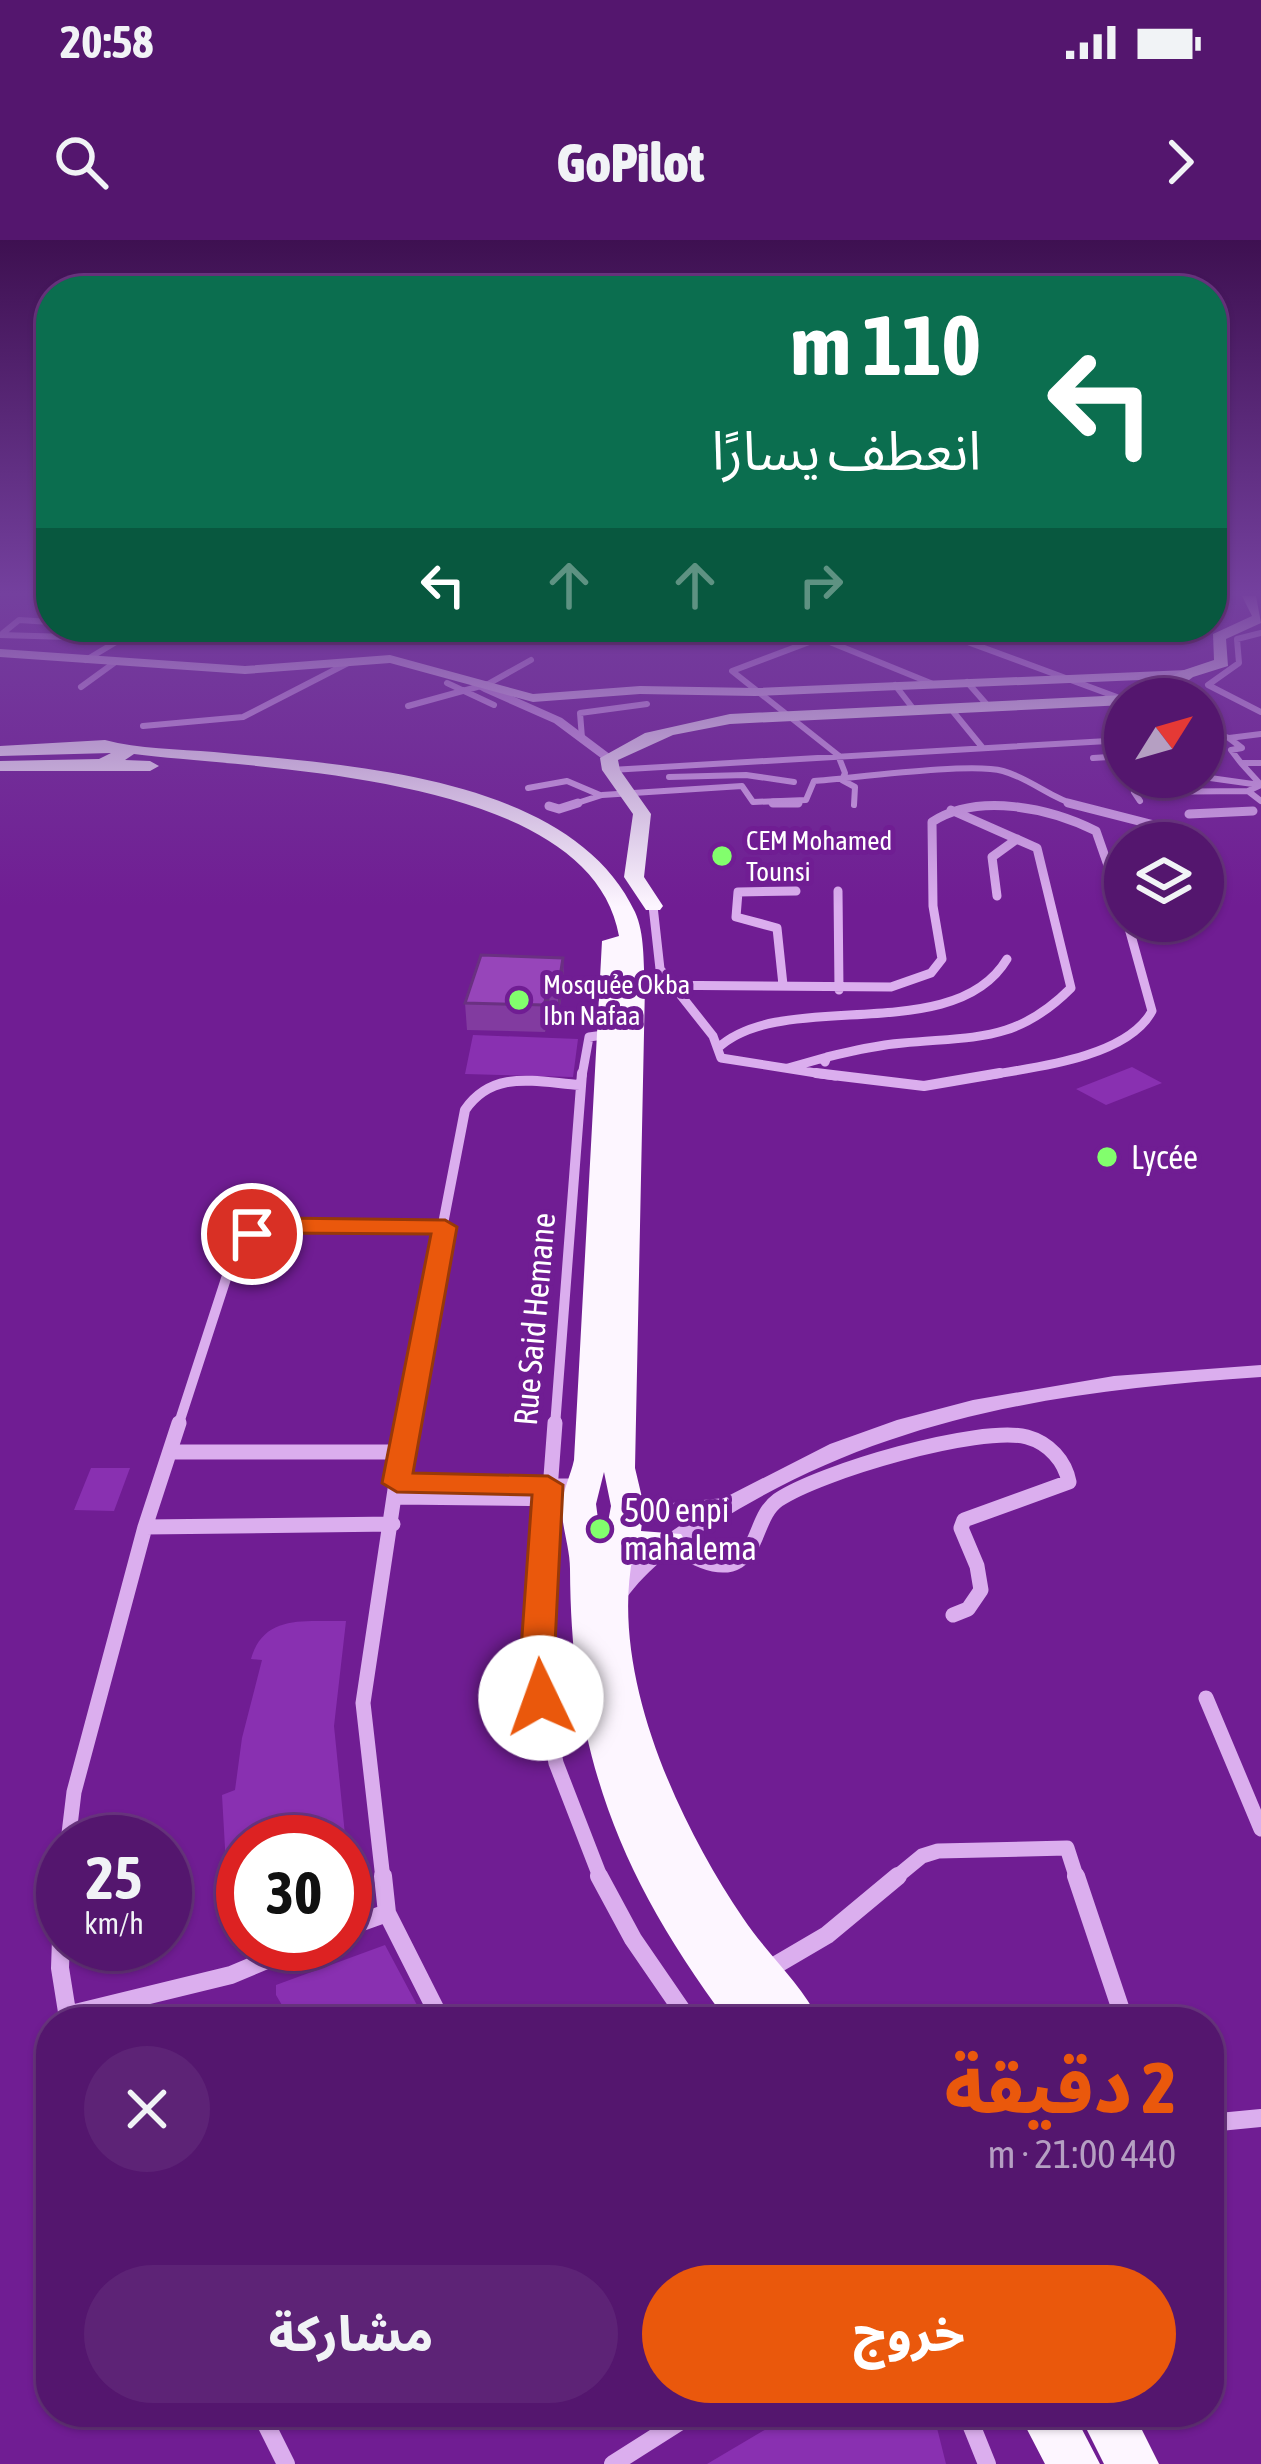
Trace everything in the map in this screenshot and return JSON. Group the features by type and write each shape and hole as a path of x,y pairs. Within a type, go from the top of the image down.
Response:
{"main road":[{"path":"622,927 649,916 653,906 634,877 642,826 631,795 610,764 704,722 1104,701"},
{"path":"11,753 328,777 412,792 474,810 526,834 564,862 622,927 583,1487 587,1665 609,1766 654,1874 742,1982 777,2007"},
{"path":"11,753 184,757 361,773 475,800 563,843 596,871 622,927 634,985 625,1494 611,1600 623,1694 654,1792 706,1897 749,2007"},
{"path":"0,768 11,753"},
{"path":"583,1487 609,1476 625,1494"},
{"path":"584,1537 604,1544 669,1542"},
{"path":"1053,2427 1074,2464"},
{"path":"1112,2427 1133,2464"}],"street":[{"path":"143,726 243,717 276,700"},
{"path":"408,706 429,700"},
{"path":"488,700 494,705"},
{"path":"504,700 568,726 610,764 1104,746"},
{"path":"766,700 838,755 845,773 842,780"},
{"path":"906,700 915,711"},
{"path":"983,700 989,707"},
{"path":"582,737 580,713 647,704"},
{"path":"951,709 982,747"},
{"path":"1224,736 1261,734"},
{"path":"1224,736 1242,748 1231,750 1261,785"},
{"path":"959,749 972,760 1030,781 1048,797 1143,822"},
{"path":"1093,758 1104,754"},
{"path":"1241,763 1261,763"},
{"path":"549,806 559,809 602,795 998,769"},
{"path":"669,777 746,775 794,782"},
{"path":"842,780 855,787 854,805"},
{"path":"1224,780 1261,785"},
{"path":"528,788 568,781 602,795"},
{"path":"742,786 754,802 794,804 806,800 814,781"},
{"path":"1140,801 1133,793 1248,791 1261,785"},
{"path":"1248,791 1261,801"},
{"path":"1048,797 1044,801 1100,836 1104,849"},
{"path":"634,985 839,990 895,985 940,968 932,822 951,810 990,806 1073,820"},
{"path":"782,1070 893,1044 999,1038 1022,1029 1068,992 1071,982 1039,853 951,810"},
{"path":"1190,814 1258,813"},
{"path":"997,896 992,856 1017,839"},
{"path":"783,986 777,928 736,916 738,892 796,891"},
{"path":"838,891 839,924 834,932 839,990"},
{"path":"653,906 655,955 727,1061 905,1086 976,1080 1060,1063 1143,1028 1152,1011 1133,942"},
{"path":"718,1048 733,1034 762,1026 946,1002 992,982 1003,973 1007,959"},
{"name":"Rue Said Hemane","path":"611,1034 589,1037 580,1085 537,1664 545,1732 598,1884 679,2007"},
{"path":"821,1075 826,1057"},
{"path":"434,2007 387,1913 363,1703 393,1524 399,1452 465,1110 475,1091 500,1081 580,1085"},
{"path":"71,1815 146,1527 240,1244 279,1225 445,1227"},
{"path":"611,1600 634,1570 732,1501 869,1433 970,1405 1091,1385 1261,1372"},
{"path":"669,1542 690,1556 730,1564 742,1559 771,1505 814,1482 884,1459 998,1437 1034,1439 1066,1467 1069,1482 964,1520 961,1528 983,1579 983,1592 966,1612 953,1615"},
{"path":"170,1451 399,1452"},
{"path":"396,1490 547,1492 583,1487"},
{"path":"625,1494 686,1510 732,1501"},
{"path":"146,1527 393,1524"},
{"path":"1206,1698 1261,1829"},
{"path":"742,1982 827,1935 922,1856 938,1851 1067,1848 1119,2007"},
{"path":"372,1918 387,1913"},
{"path":"60,1971 66,2007"},
{"path":"110,2007 240,1971"},
{"path":"1224,2122 1261,2118"},
{"path":"268,2427 286,2464"},
{"path":"613,2464 668,2427"},
{"path":"972,2427 987,2464"}],"shaded area":[{"path":"473,1035 578,1039 573,1077 465,1074"},
{"path":"1132,1067 1162,1083 1106,1105 1076,1089"},
{"path":"91,1468 130,1468 114,1511 74,1510"},
{"path":"302,1621 346,1621 334,1726 343,1815 223,1815 222,1795 235,1790 242,1738 262,1660 251,1659 257,1644 276,1627"},
{"path":"385,1945 418,2007 283,2007 276,1985 314,1971 372,1971 372,1950"},
{"path":"770,2427 937,2427 946,2464 707,2464"}],"building":[{"path":"481,955 563,958 558,989 549,988 544,1005 465,1003"}],"place":[{"name":"CEM Mohamed Tounsi","path":"722,856"},
{"name":"Mosquée Okba Ibn Nafaa","path":"519,1000"},
{"name":"Lycée","path":"1107,1157"},
{"name":"500 enpi mahalema","path":"600,1529"}],"route":[{"path":"252,1234 279,1225 445,1227 399,1452 397,1483 548,1485 539,1602 541,1698"}]}
